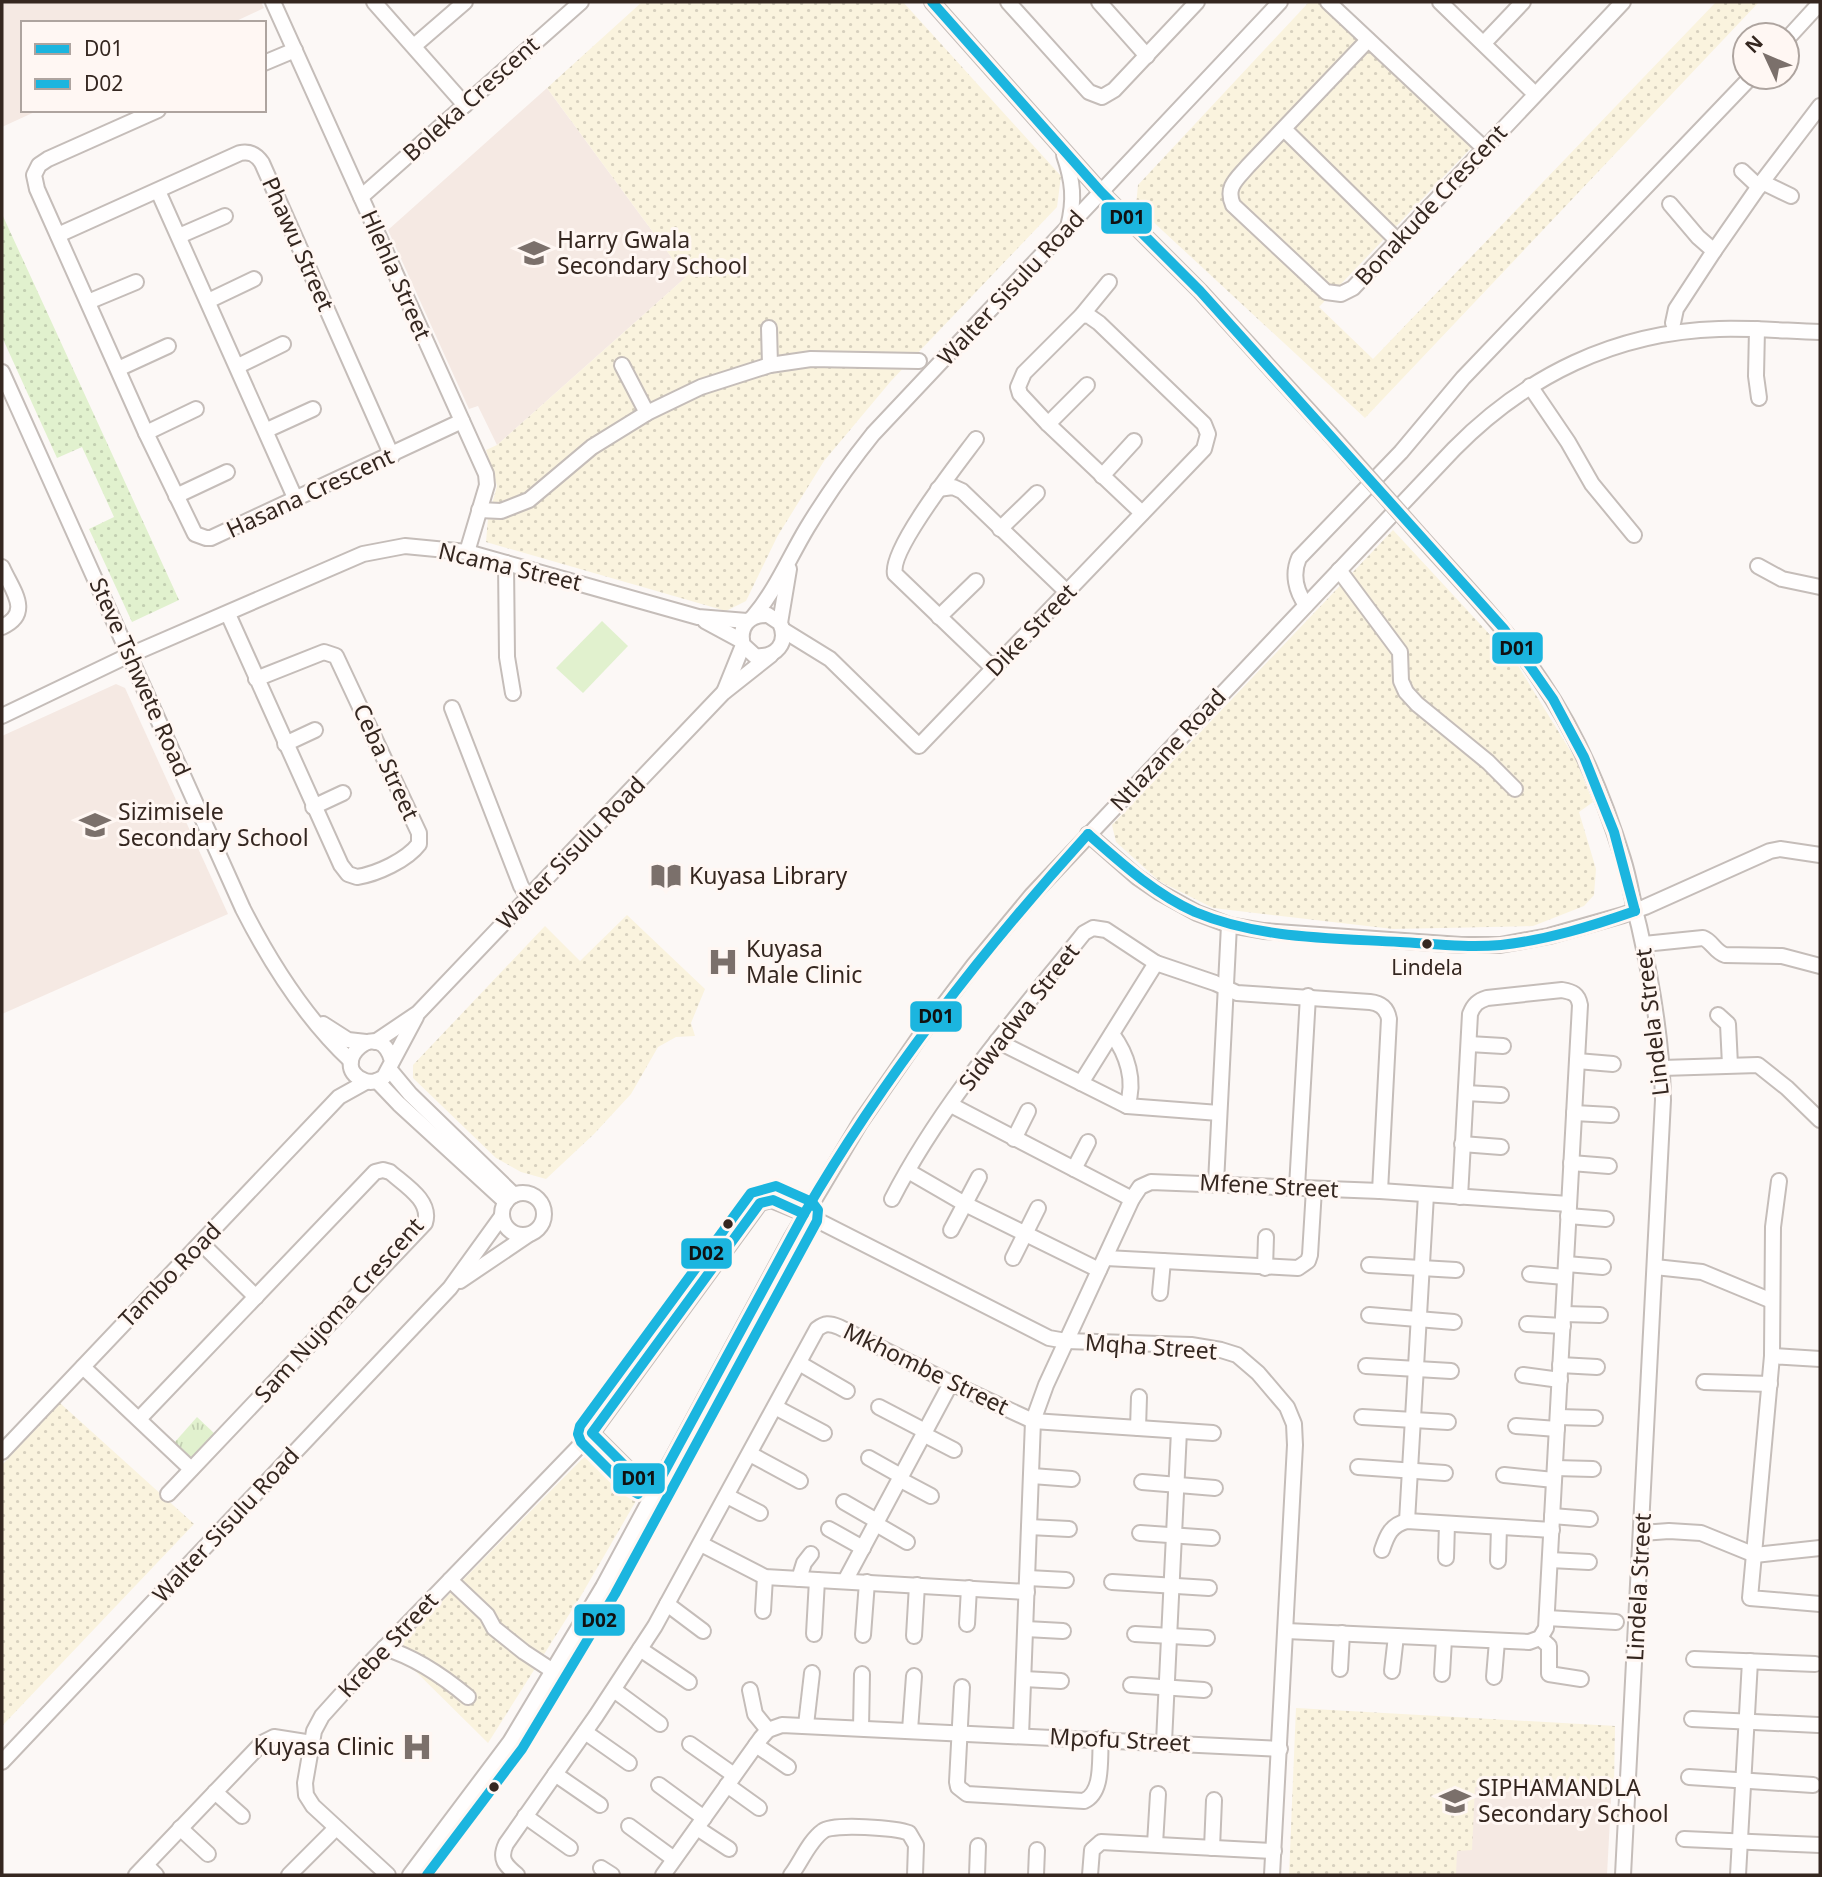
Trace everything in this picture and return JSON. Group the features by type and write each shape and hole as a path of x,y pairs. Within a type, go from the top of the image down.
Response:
{"street":[{"name":"Hlehla Street","path":"273,2 486,474 487,485 467,552"},
{"path":"374,2 465,105"},
{"path":"414,46 465,2"},
{"name":"Boleka Crescent","path":"361,197 581,2"},
{"name":"Lindela Street","path":"932,2 1101,192 1200,291 1504,629 1559,709 1587,761 1609,815 1624,861 1644,944 1662,1068 1655,1267 1623,1875"},
{"path":"1008,2 1089,92 1102,97 1114,90 1196,2"},
{"path":"1099,2 1147,56"},
{"name":"Walter Sisulu Road","path":"750,619 764,604 844,471 873,434 1280,2"},
{"path":"1328,2 1485,149"},
{"path":"1440,2 1535,94"},
{"path":"1484,43 1523,2"},
{"name":"Bonakude Crescent","path":"1368,40 1231,185 1229,197 1233,205 1326,292 1346,293 1353,288 1623,2"},
{"path":"1801,24 1820,3"},
{"path":"266,62 295,50"},
{"path":"1306,605 1300,597 1296,580 1295,568 1299,558 1401,452 1463,378 1738,91"},
{"path":"1674,323 1676,309 1714,251 1820,106"},
{"name":"Hasana Crescent","path":"154,112 48,159 39,165 34,175 58,235 191,530 206,538 296,500 462,421"},
{"path":"1284,129 1398,241"},
{"path":"1061,147 1074,196 1067,228"},
{"name":"Phawu Street","path":"58,235 240,153 251,153 259,158 391,456"},
{"path":"1742,171 1761,184 1791,196"},
{"path":"158,191 296,500"},
{"path":"1670,204 1698,237 1714,251"},
{"path":"179,236 225,216"},
{"path":"208,300 254,279"},
{"path":"88,302 136,282"},
{"path":"1109,282 1082,315 1024,373 1018,387 1020,394 1048,424 1142,513"},
{"name":"Dike Street","path":"808,648 830,659 919,746 1204,449 1208,434 1204,424 1099,323 1082,315"},
{"path":"769,328 769,365"},
{"path":"1757,329 1756,376 1759,398"},
{"name":"Ntlazane Road","path":"410,1875 510,1742 553,1671 603,1587 804,1214 860,1123 928,1026 1005,926 1088,834 1474,429 1530,386 1560,369 1624,344 1696,330 1820,332"},
{"path":"238,366 283,344"},
{"path":"118,369 168,346"},
{"path":"479,510 500,511 529,500 592,447 647,413 701,387 769,365 811,359 919,361"},
{"path":"622,365 647,413"},
{"name":"Steve Tshwete Road","path":"2,372 266,955 295,996 352,1066"},
{"path":"1048,424 1087,385"},
{"path":"1530,386 1568,442 1592,484 1634,536"},
{"path":"146,433 196,409"},
{"path":"267,430 313,410"},
{"path":"976,439 939,489 901,548 893,567 895,574 994,669"},
{"path":"1102,475 1134,441"},
{"path":"176,496 226,472"},
{"path":"939,489 953,487 962,491 1067,592"},
{"path":"1000,529 1037,494"},
{"name":"Ncama Street","path":"2,716 124,658 363,554 405,545 467,552 698,617 750,619"},
{"name":"Walter Sisulu Road","path":"781,627 791,559"},
{"path":"506,563 507,657 513,693"},
{"path":"1758,566 1788,582 1820,587"},
{"path":"2,567 19,607 17,616 2,627"},
{"path":"1339,570 1400,653 1401,681 1406,692 1488,762 1515,789"},
{"path":"939,617 976,581"},
{"name":"Ceba Street","path":"228,614 256,679 313,807 341,865 348,874 365,876 412,853 419,845 419,833 336,656 324,652 256,679"},
{"path":"768,615 808,648 755,656 742,643 741,632 750,619 768,615"},
{"name":"Ncama Street","path":"698,617 742,643"},
{"path":"775,652 783,641 781,627"},
{"name":"Walter Sisulu Road","path":"723,693 742,643"},
{"name":"Walter Sisulu Road","path":"371,1042 418,1013 723,693 775,652"},
{"path":"452,708 521,886 528,897"},
{"path":"285,744 315,730"},
{"path":"313,807 343,793"},
{"path":"1088,834 1158,892 1197,913 1229,925 1264,931 1385,941 1500,945 1549,936 1635,911 1762,853 1780,849 1820,855"},
{"path":"1216,1183 1229,925"},
{"name":"Sidwadwa Street","path":"892,1199 951,1105 997,1041 1084,933 1093,928 1105,930 1156,963 1237,993 1377,1003 1388,1012 1380,1191"},
{"path":"1644,944 1703,938 1725,955 1782,956 1820,966"},
{"path":"1081,1083 1156,963"},
{"path":"1286,1631 1529,1642 1540,1638 1546,1628 1580,1005 1576,994 1568,991 1487,998 1478,1001 1470,1014 1460,1196"},
{"path":"1297,1187 1308,996"},
{"name":"Steve Tshwete Road","path":"309,1012 336,1034 348,1040 371,1042"},
{"name":"Walter Sisulu Road","path":"391,1066 418,1013"},
{"path":"1718,1015 1728,1024 1730,1065"},
{"path":"1112,1034 1127,1059 1130,1091 1127,1106"},
{"path":"997,1041 1127,1106 1219,1113"},
{"path":"371,1042 383,1045 389,1052 391,1066 410,1094 507,1204 372,1081 358,1078 352,1066 353,1052 358,1046 371,1042"},
{"path":"1469,1044 1503,1046"},
{"path":"1577,1061 1614,1064"},
{"path":"1662,1068 1758,1065 1820,1120"},
{"name":"Tambo Road","path":"2,1452 339,1097 352,1066"},
{"path":"372,1081 391,1066"},
{"name":"Tambo Road","path":"339,1097 372,1081"},
{"path":"1466,1093 1501,1095"},
{"path":"951,1105 1132,1199 1045,1385 1033,1421 1021,1736"},
{"path":"1014,1139 1028,1111"},
{"path":"1574,1113 1611,1115"},
{"path":"1074,1169 1088,1142"},
{"path":"1462,1144 1501,1147"},
{"path":"1572,1163 1609,1166"},
{"path":"908,1171 965,1204 1026,1233 1103,1264 1163,1261 1293,1269 1308,1261 1314,1189"},
{"name":"Sam Nujoma Crescent","path":"139,1419 375,1172 390,1172 424,1203 427,1216 425,1223 168,1494"},
{"path":"951,1230 979,1177"},
{"path":"1779,1181 1773,1227 1772,1356 1750,1598 1820,1604"},
{"name":"Mfene Street","path":"1132,1199 1140,1187 1151,1182 1216,1183 1460,1196 1569,1210 1606,1219"},
{"path":"527,1193 533,1195 543,1208 541,1226 528,1235 514,1233 503,1223 507,1204 527,1193"},
{"path":"1406,1521 1426,1195"},
{"name":"Krebe Street","path":"388,1875 336,1828 306,1795 305,1783 314,1731 322,1716 592,1433 762,1202 771,1200 804,1214"},
{"name":"Walter Sisulu Road","path":"2,1762 450,1288 507,1204"},
{"path":"1013,1258 1038,1208"},
{"name":"Mqha Street","path":"804,1214 1049,1338 1066,1341 1191,1345 1237,1354 1287,1408 1295,1433 1272,1875"},
{"name":"Walter Sisulu Road","path":"450,1288 528,1235"},
{"path":"1265,1268 1266,1237"},
{"path":"201,1243 256,1297"},
{"path":"1160,1293 1163,1261"},
{"path":"1369,1265 1457,1270"},
{"path":"1530,1274 1603,1267"},
{"path":"1655,1267 1702,1272 1772,1301"},
{"path":"1369,1315 1454,1322"},
{"path":"1527,1324 1600,1315"},
{"name":"Mkhombe Street","path":"517,1875 506,1866 502,1855 506,1844 640,1649 701,1544 817,1329 830,1323 1033,1421"},
{"path":"1772,1356 1820,1359"},
{"path":"799,1363 848,1391"},
{"path":"1366,1366 1451,1371"},
{"path":"83,1367 191,1469"},
{"path":"1523,1375 1597,1367"},
{"path":"1704,1382 1770,1384"},
{"path":"845,1580 951,1383"},
{"path":"1138,1428 1139,1397"},
{"path":"775,1407 824,1433"},
{"path":"879,1407 954,1450"},
{"path":"1362,1417 1448,1422"},
{"path":"1516,1426 1595,1418"},
{"path":"1033,1421 1213,1433"},
{"path":"1164,1742 1179,1431"},
{"path":"592,1433 636,1477 656,1487"},
{"path":"750,1454 800,1481"},
{"path":"869,1458 931,1496"},
{"path":"1358,1467 1445,1473"},
{"path":"1504,1475 1554,1474 1593,1469"},
{"path":"1032,1476 1072,1479"},
{"path":"1142,1482 1215,1488"},
{"path":"727,1496 760,1513"},
{"path":"844,1502 907,1542"},
{"path":"1382,1550 1391,1529 1406,1521 1499,1527 1590,1519"},
{"path":"1446,1558 1447,1524"},
{"path":"1029,1527 1069,1529"},
{"path":"1498,1561 1499,1527"},
{"path":"829,1529 863,1548"},
{"path":"1140,1533 1212,1538"},
{"path":"1642,1533 1701,1533 1755,1555 1776,1555 1802,1548 1820,1548"},
{"path":"701,1544 765,1577 969,1588 1066,1580"},
{"path":"799,1579 804,1563 811,1554"},
{"path":"1550,1560 1589,1562"},
{"path":"763,1611 765,1577"},
{"path":"450,1580 487,1615 494,1628 553,1671"},
{"path":"814,1634 817,1580"},
{"path":"863,1635 867,1582"},
{"path":"1112,1582 1209,1588"},
{"path":"914,1636 917,1585"},
{"path":"967,1624 969,1588"},
{"path":"667,1604 703,1631"},
{"path":"1547,1618 1616,1622"},
{"path":"1026,1629 1063,1631"},
{"path":"1340,1669 1342,1633"},
{"path":"1135,1634 1207,1638"},
{"path":"1392,1671 1396,1636"},
{"path":"1540,1638 1549,1646 1549,1674 1581,1679"},
{"path":"1442,1674 1444,1639"},
{"path":"1494,1677 1497,1641"},
{"path":"384,1648 446,1678 468,1696"},
{"path":"640,1649 690,1682"},
{"path":"1694,1659 1815,1664"},
{"path":"1738,1875 1750,1661"},
{"path":"806,1725 812,1673"},
{"path":"862,1674 862,1728"},
{"path":"909,1730 914,1676"},
{"path":"1024,1679 1061,1681"},
{"path":"1131,1685 1204,1690"},
{"path":"962,1687 957,1782 958,1787 967,1794 1079,1802 1090,1798 1096,1790 1101,1740"},
{"path":"614,1690 660,1724"},
{"path":"629,1826 670,1870 700,1823 768,1730 755,1714 750,1690"},
{"path":"1692,1719 1818,1726"},
{"name":"Mpofu Street","path":"768,1730 782,1725 806,1725 1280,1749"},
{"path":"585,1732 629,1763"},
{"path":"146,1872 180,1828 268,1739 282,1738 312,1743"},
{"path":"690,1744 759,1808"},
{"path":"756,1745 788,1767"},
{"path":"555,1774 600,1805"},
{"path":"1689,1777 1813,1785"},
{"path":"659,1785 729,1849"},
{"path":"215,1792 242,1816"},
{"path":"1155,1844 1158,1794"},
{"path":"1212,1848 1214,1800"},
{"path":"525,1816 570,1848"},
{"path":"796,1873 818,1835 827,1828 839,1827 909,1833 916,1845 915,1875"},
{"path":"180,1828 208,1854"},
{"path":"292,1874 336,1828"},
{"path":"1684,1839 1820,1845"},
{"path":"1090,1875 1092,1850 1101,1842 1274,1851"},
{"path":"977,1875 978,1846"},
{"path":"1036,1875 1037,1850"}],"shaded area":[{"path":"2,2 261,2 264,8 236,21 21,21 21,112 35,112 2,127"},
{"name":"Harry Gwala Secondary School","path":"547,88 686,277 497,445 478,406 469,409 388,230"},
{"name":"Sizimisele Secondary School","path":"116,684 125,688 228,914 2,1014 2,736"},
{"name":"SIPHAMANDLA Secondary School","path":"1307,1719 1615,1726 1607,1875 1291,1875"}],"green space":[{"path":"2,214 179,600 132,622 89,529 114,517 82,447 57,458 2,337"},
{"path":"602,621 628,646 583,693 556,668"},
{"path":"197,1417 216,1435 202,1451 191,1457 174,1443"}],"sand":[{"path":"642,2 903,2 1061,176 1057,207 891,381 824,461 777,537 746,601 726,611 486,542 488,518 497,486 486,450 497,445 686,277 547,88"},
{"path":"1309,2 1320,2 1472,147 1319,307 1373,359 1716,2 1759,2 1741,21 1731,21 1731,32 1365,418 1136,206 1138,185"},
{"path":"1393,530 1517,664 1576,760 1593,802 1579,812 1596,869 1594,895 1584,906 1533,926 1393,929 1213,908 1159,881 1116,842 1112,825"},
{"path":"627,915 705,989 691,1023 695,1036 676,1037 658,1047 631,1094 594,1134 546,1179 521,1172 496,1158 413,1078 413,1065 545,926 580,961"},
{"path":"60,1403 194,1524 2,1726 2,1465"},
{"path":"590,1453 599,1455 640,1494 582,1594 488,1743 394,1650"},
{"name":"SIPHAMANDLA Secondary School","path":"1296,1708 1615,1726 1614,1791 1475,1787 1472,1850 1457,1851 1456,1875 1289,1875"}],"transit line":[{"name":"D01","path":"932,2 1101,192 1200,291 1504,629 1553,699 1584,757 1614,832 1635,911"},
{"name":"D01","path":"1088,834 1139,877 1180,905 1244,928 1296,936 1488,946 1552,936 1635,911"},
{"name":"D01","path":"804,1214 867,1113 936,1016 1010,924 1088,834"},
{"name":"D02","path":"427,1875 522,1749 615,1594 817,1221 818,1210 812,1202 776,1186 751,1193 580,1426 578,1434 581,1442 626,1487 638,1494"},
{"name":"D01","path":"773,1200 804,1214 656,1487 636,1477 592,1433 760,1203 773,1200"}],"place":[{"name":"Harry Gwala Secondary School","path":"534,253"},
{"name":"Sizimisele Secondary School","path":"95,825"},
{"name":"Kuyasa Library","path":"666,876"},
{"name":"Lindela","path":"1427,944"},
{"name":"Kuyasa Male Clinic","path":"723,962"},
{"name":"Kuyasa Clinic","path":"417,1747"},
{"name":"SIPHAMANDLA Secondary School","path":"1455,1801"}]}
